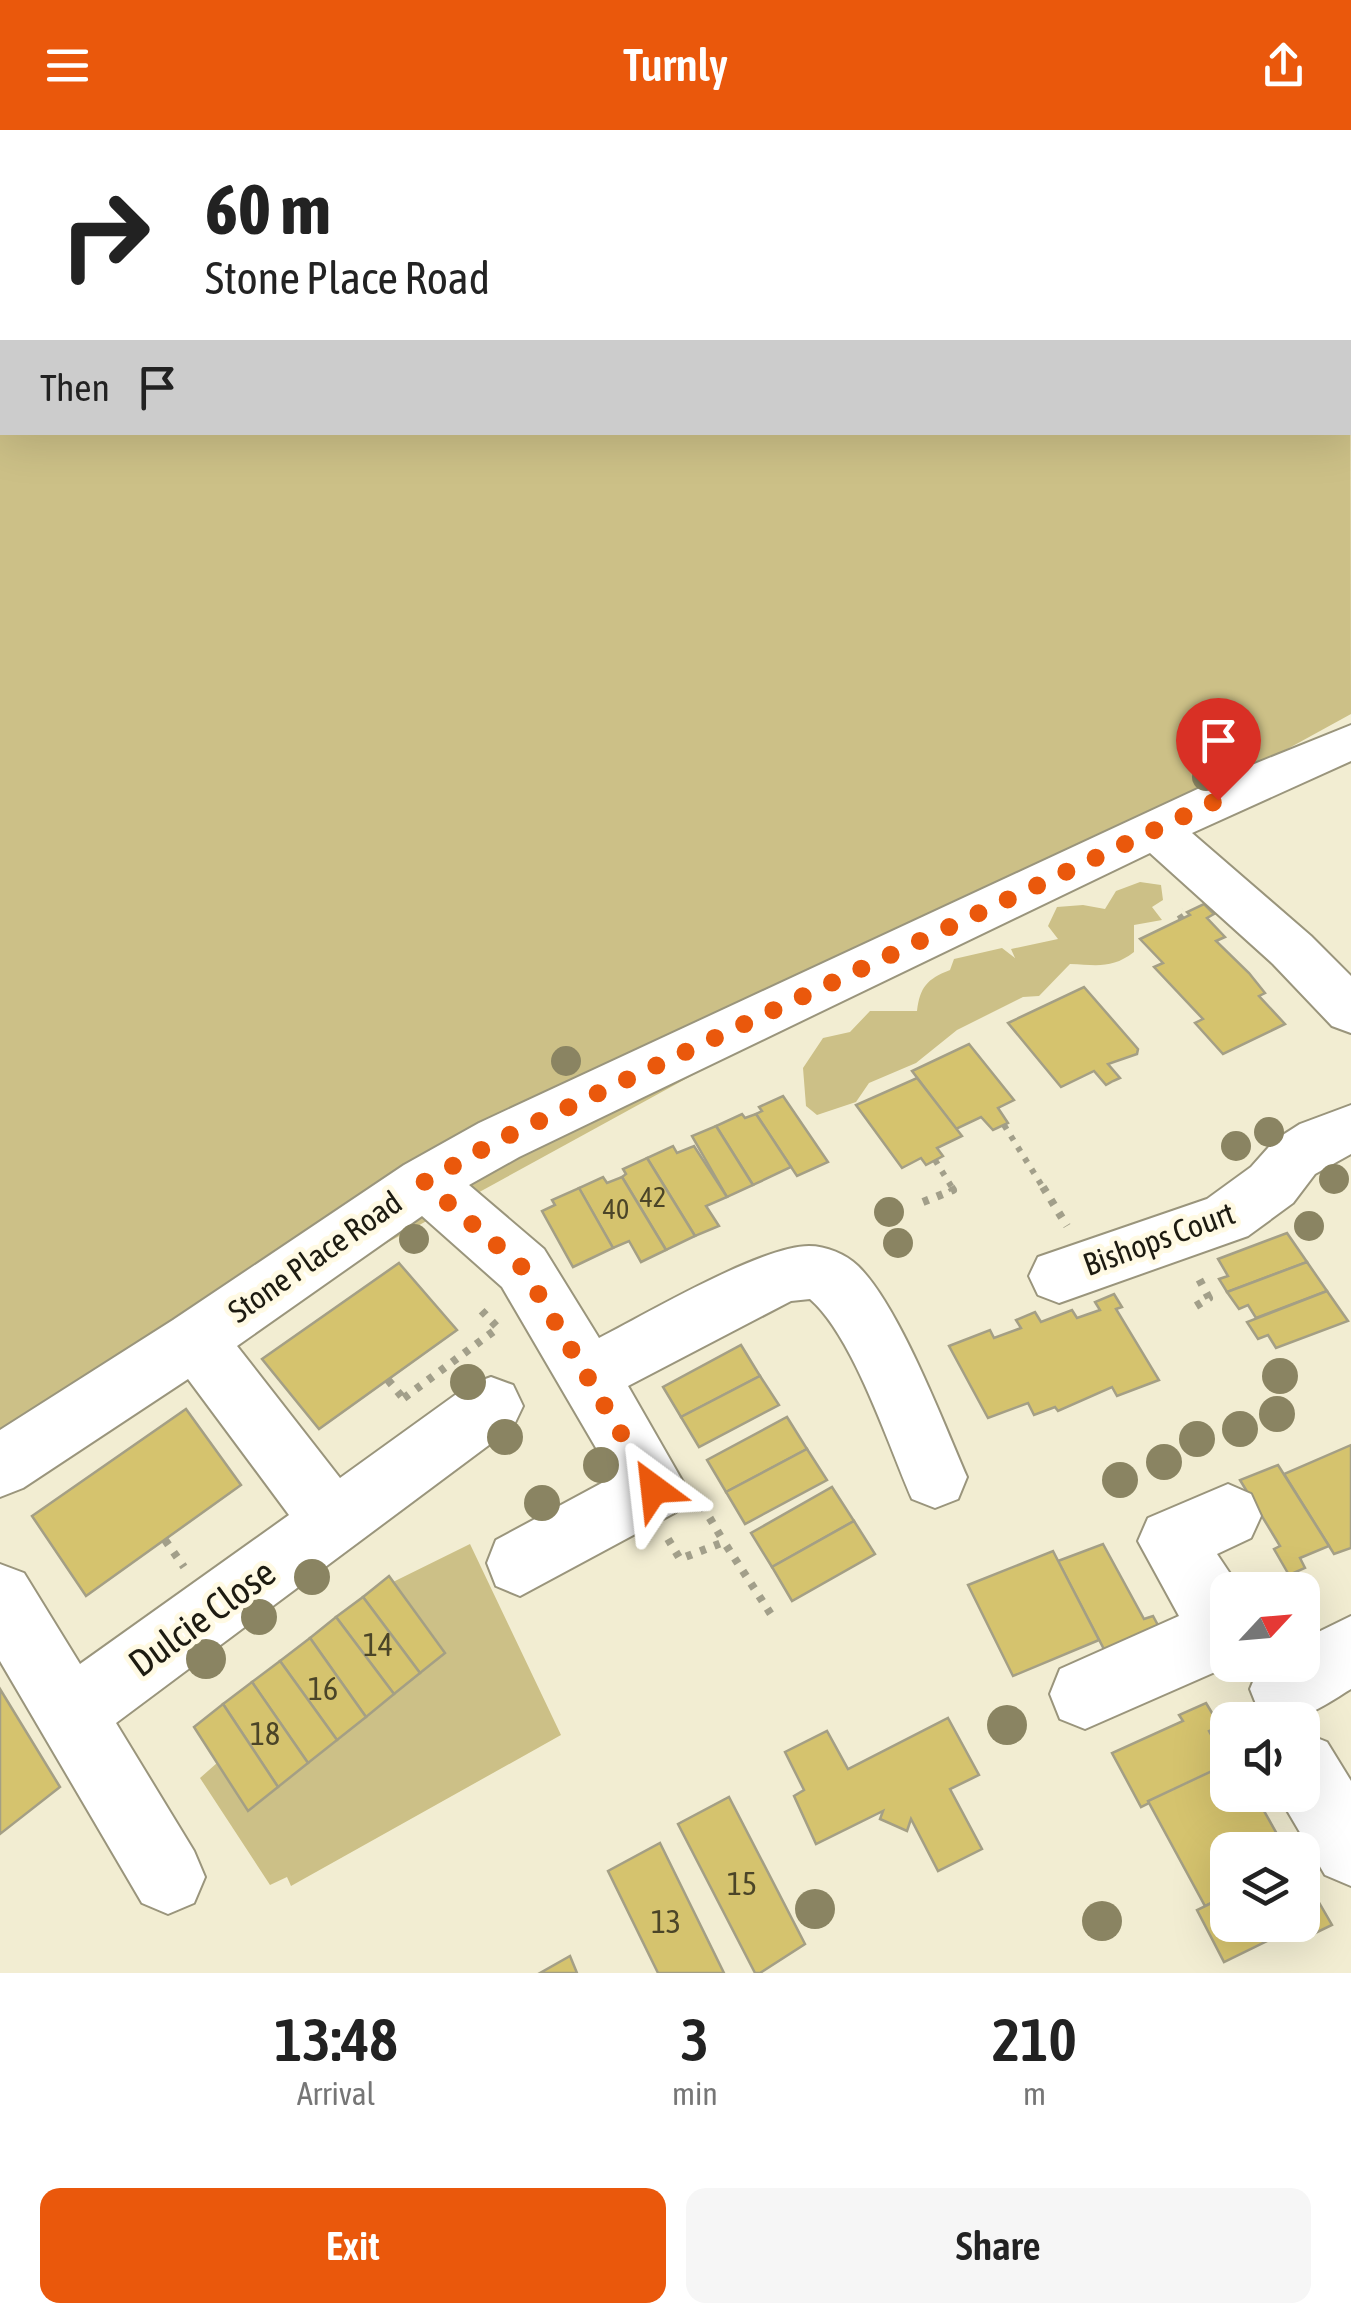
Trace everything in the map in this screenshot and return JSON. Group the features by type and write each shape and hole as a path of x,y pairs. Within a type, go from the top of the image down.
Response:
{"street":[{"name":"Stone Place Road","path":"0,1466 195,1340 424,1182 499,1140 1351,742"},
{"path":"1156,830 1292,950 1351,1011"},
{"name":"Bishops Court","path":"1075,1271 1240,1212 1272,1185 1295,1157 1351,1129"},
{"path":"424,1182 523,1268 654,1489 520,1563"},
{"path":"587,1376 780,1276 806,1271 827,1276 851,1300 935,1477"},
{"path":"195,1340 334,1522"},
{"name":"Dulcie Close","path":"70,1714 491,1406"},
{"path":"1210,1603 1171,1541 1228,1516"},
{"path":"0,1597 168,1876"},
{"path":"1320,1651 1351,1650"},
{"path":"1086,1694 1210,1661"},
{"path":"1320,1796 1351,1849"}],"path":[{"path":"1004,1125 1075,1271"},
{"path":"923,1202 953,1190 935,1160"},
{"path":"404,1398 498,1328 480,1309"}],"shaded area":[{"path":"0,435 1351,435 1351,714 0,1455"},
{"path":"1140,882 1161,885 1163,900 1152,907 1162,920 1134,925 1134,952 1104,965 1070,964 1039,996 1023,997 957,1030 916,1063 869,1083 856,1102 817,1115 806,1106 803,1068 823,1038 850,1032 870,1011 917,1011 926,985 950,970 954,959 1002,948 1015,958 1011,949 1058,939 1048,926 1057,907 1083,905 1105,909 1116,891"},
{"path":"470,1544 561,1735 291,1886 287,1877 270,1885 200,1778 217,1763 249,1810 445,1653 393,1582"}],"building":[{"path":"1204,904 1214,914 1207,918 1225,937 1216,941 1249,973 1265,993 1259,996 1285,1024 1223,1054 1195,1023 1203,1019 1154,967 1163,963 1140,939"},
{"path":"1084,987 1138,1049 1137,1054 1108,1064 1120,1078 1106,1085 1094,1071 1061,1087 1008,1023"},
{"path":"969,1044 1014,1100 998,1108 1008,1123 993,1130 981,1117 956,1129 912,1071"},
{"path":"917,1078 962,1136 937,1148 943,1156 926,1165 921,1158 902,1168 856,1105"},
{"path":"783,1096 828,1162 797,1176 756,1114 762,1111 759,1107"},
{"path":"742,1114 745,1118 756,1114 791,1167 753,1185 716,1126"},
{"path":"716,1126 753,1185 727,1197 692,1136"},
{"path":"673,1146 677,1153 694,1146 727,1197 706,1206 719,1226 695,1236 647,1158"},
{"path":"647,1158 695,1236 666,1250 622,1177 626,1174 623,1169"},
{"path":"603,1177 607,1183 622,1177 666,1250 641,1262 629,1241 613,1248 579,1188"},
{"path":"579,1188 613,1248 573,1267 542,1211 555,1205 552,1200"},
{"path":"1287,1233 1307,1262 1227,1292 1219,1279 1228,1276 1218,1259"},
{"path":"1307,1262 1327,1291 1256,1318 1248,1305 1239,1309 1227,1292"},
{"path":"399,1263 457,1330 319,1429 262,1359"},
{"path":"1327,1291 1348,1321 1276,1348 1268,1335 1258,1339 1247,1322"},
{"path":"1114,1294 1122,1307 1116,1309 1159,1380 1117,1396 1112,1387 1058,1411 1055,1407 1034,1415 1028,1403 988,1418 949,1346 990,1330 994,1338 1021,1328 1016,1320 1035,1312 1041,1322 1072,1310 1077,1318 1100,1310 1095,1302"},
{"path":"741,1345 760,1376 681,1417 663,1387"},
{"path":"760,1376 779,1405 699,1447 681,1417"},
{"path":"186,1409 241,1485 86,1596 32,1516"},
{"path":"787,1417 807,1449 726,1492 707,1460"},
{"path":"1351,1445 1351,1548 1334,1554 1284,1474"},
{"path":"807,1449 827,1480 745,1524 726,1492"},
{"path":"1278,1465 1329,1546 1300,1558 1305,1568 1287,1572 1274,1549 1280,1546 1240,1480"},
{"path":"832,1487 854,1521 772,1567 751,1533"},
{"path":"854,1521 875,1554 792,1601 772,1567"},
{"path":"1103,1544 1144,1619 1153,1616 1167,1642 1106,1653 1058,1561"},
{"path":"1053,1551 1099,1640 1013,1676 968,1585"},
{"path":"389,1576 445,1653 420,1673 363,1597"},
{"path":"363,1597 420,1673 394,1694 336,1617"},
{"path":"336,1617 394,1694 366,1717 310,1638"},
{"path":"310,1638 366,1717 337,1740 280,1661"},
{"path":"280,1661 337,1740 308,1763 252,1682"},
{"path":"252,1682 308,1763 278,1787 223,1704"},
{"path":"0,1689 60,1787 0,1834"},
{"path":"1206,1703 1210,1710 1210,1772 1141,1807 1112,1753 1183,1721 1179,1715"},
{"path":"223,1704 278,1787 248,1811 194,1727"},
{"path":"948,1718 979,1775 950,1789 982,1849 938,1871 911,1819 907,1831 880,1819 883,1811 816,1844 794,1796 804,1790 785,1752 827,1731 848,1769"},
{"path":"1210,1772 1210,1812 1265,1812 1276,1832 1210,1832 1210,1904 1205,1906 1148,1801"},
{"path":"729,1797 805,1944 760,1973 755,1973 678,1824"},
{"path":"660,1843 724,1973 658,1973 608,1871"},
{"path":"1210,1904 1210,1935 1197,1910"},
{"path":"1320,1904 1332,1925 1320,1931"},
{"path":"1214,1942 1265,1942 1224,1962"},
{"path":"570,1956 577,1973 540,1973"}],"route":[{"path":"654,1489 523,1268 424,1182 499,1140 1218,800"}]}
